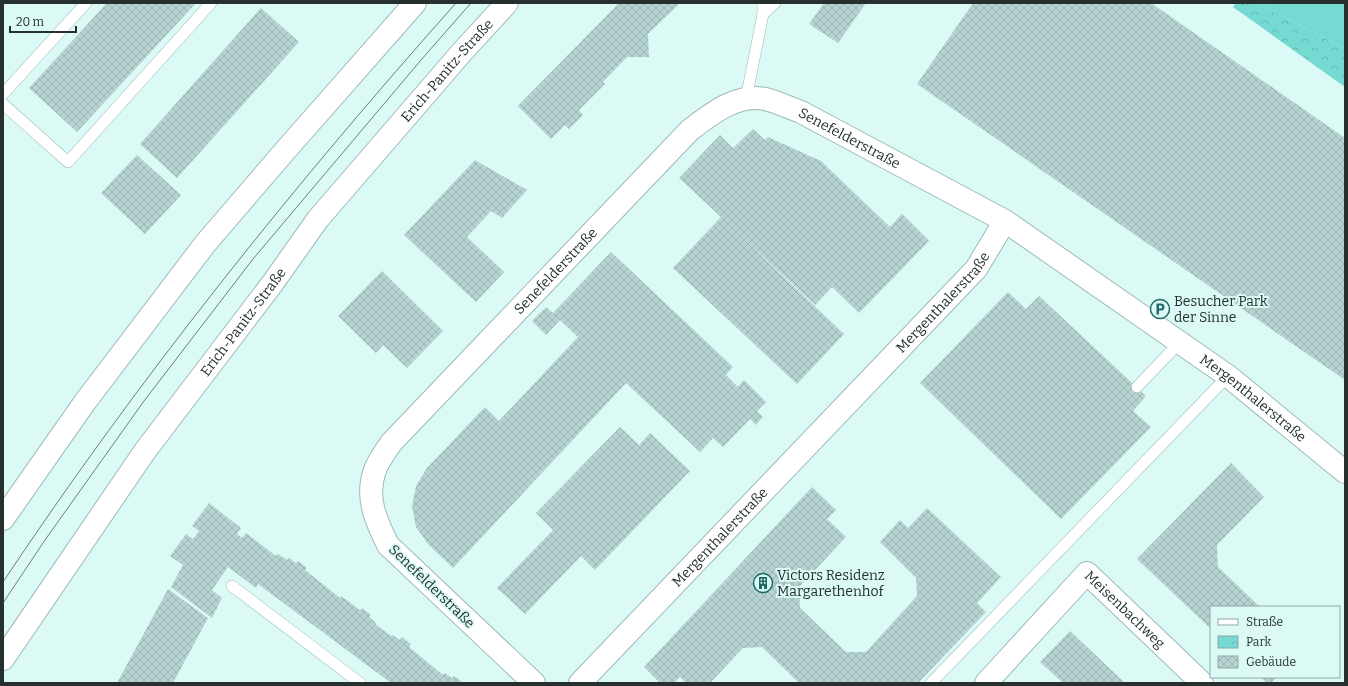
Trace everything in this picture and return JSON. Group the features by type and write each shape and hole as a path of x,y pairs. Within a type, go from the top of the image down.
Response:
{"street":[{"path":"3,519 85,402 205,244 415,3"},
{"name":"Erich-Panitz-Straße","path":"3,659 145,451 272,284 318,219 462,52 507,3"},
{"name":"Senefelderstraße","path":"534,683 388,545 376,522 371,500 375,469 391,443 690,130 719,108 746,99 767,99 801,112 1005,221"},
{"name":"Mergenthalerstraße","path":"580,683 976,269 1005,221 1228,376 1345,472"},
{"name":"Meisenbachweg","path":"986,683 1087,573 1202,683"}],"lane":[{"path":"3,94 86,3"},
{"path":"3,104 68,162 211,3"},
{"path":"746,99 763,14 763,3"},
{"path":"763,14 775,3"},
{"path":"1136,387 1180,342"},
{"path":"932,683 1228,376"},
{"path":"232,586 360,683"}],"green space":[{"path":"1236,3 1257,3 1345,48 1345,87 1233,7"},
{"path":"1257,3 1345,3 1345,48"}],"building":[{"path":"107,3 196,3 77,132 29,88"},
{"path":"619,3 676,3 678,5 648,34 649,57 627,57 603,82 605,84 579,110 583,115 569,129 565,125 551,139 518,106"},
{"path":"824,3 866,3 838,43 809,24"},
{"path":"973,3 1151,3 1345,138 1345,380 917,84"},
{"path":"261,8 299,42 177,178 140,144"},
{"path":"753,129 765,140 768,137 821,161 890,227 902,214 929,241 859,313 832,287 815,305 727,223 844,334 797,384 673,268 721,217 679,178 720,135 733,148"},
{"path":"137,155 181,195 145,234 101,193"},
{"path":"475,160 527,190 502,218 491,211 467,237 504,272 476,302 404,235"},
{"path":"611,252 733,367 726,375 738,387 744,380 766,402 757,411 763,417 756,425 750,419 723,447 713,438 700,452 626,383 453,568 428,544 416,527 412,506 416,486 427,468 485,407 499,421 578,337 560,320 546,335 532,321 546,307 553,313"},
{"path":"382,271 443,331 407,368 383,345 376,353 338,316"},
{"path":"1008,292 1026,309 1039,296 1146,396 1133,411 1151,427 1061,519 920,383"},
{"path":"620,427 639,445 650,433 690,471 595,570 581,556 525,614 497,588 553,530 536,513"},
{"path":"1231,463 1264,497 1217,545 1218,567 1259,606 1210,606 1210,628 1137,559"},
{"name":"Victors Residenz Margarethenhof","path":"812,487 836,510 827,519 846,537 799,587 800,608 846,652 866,652 917,596 916,578 880,542 900,520 908,528 927,508 1001,577 977,603 986,612 918,683 799,683 762,647 743,648 710,683 686,683 680,677 674,683 660,683 644,667"},
{"path":"209,503 241,528 237,534 242,538 246,533 276,556 278,554 287,560 289,558 296,563 298,561 307,568 305,570 340,598 341,596 360,610 362,608 371,615 369,617 376,623 375,624 391,636 393,635 400,640 402,637 411,644 409,647 443,675 445,673 452,678 454,676 464,683 391,683 258,584 256,588 228,567 212,590 222,598 212,618 171,587 183,565 170,556 186,534 193,539 199,531 192,526"},
{"path":"168,589 208,618 173,683 117,683"},
{"path":"1070,631 1125,683 1063,683 1040,662"},
{"path":"1262,678 1276,678 1271,683 1267,683"}],"tram line":[{"path":"3,582 108,431 219,285 336,142 456,3"},
{"path":"3,603 45,540 144,401 253,259 471,3"}],"place":[{"name":"Besucher Park der Sinne","path":"1160,309"},
{"name":"Victors Residenz Margarethenhof","path":"763,583"}]}
